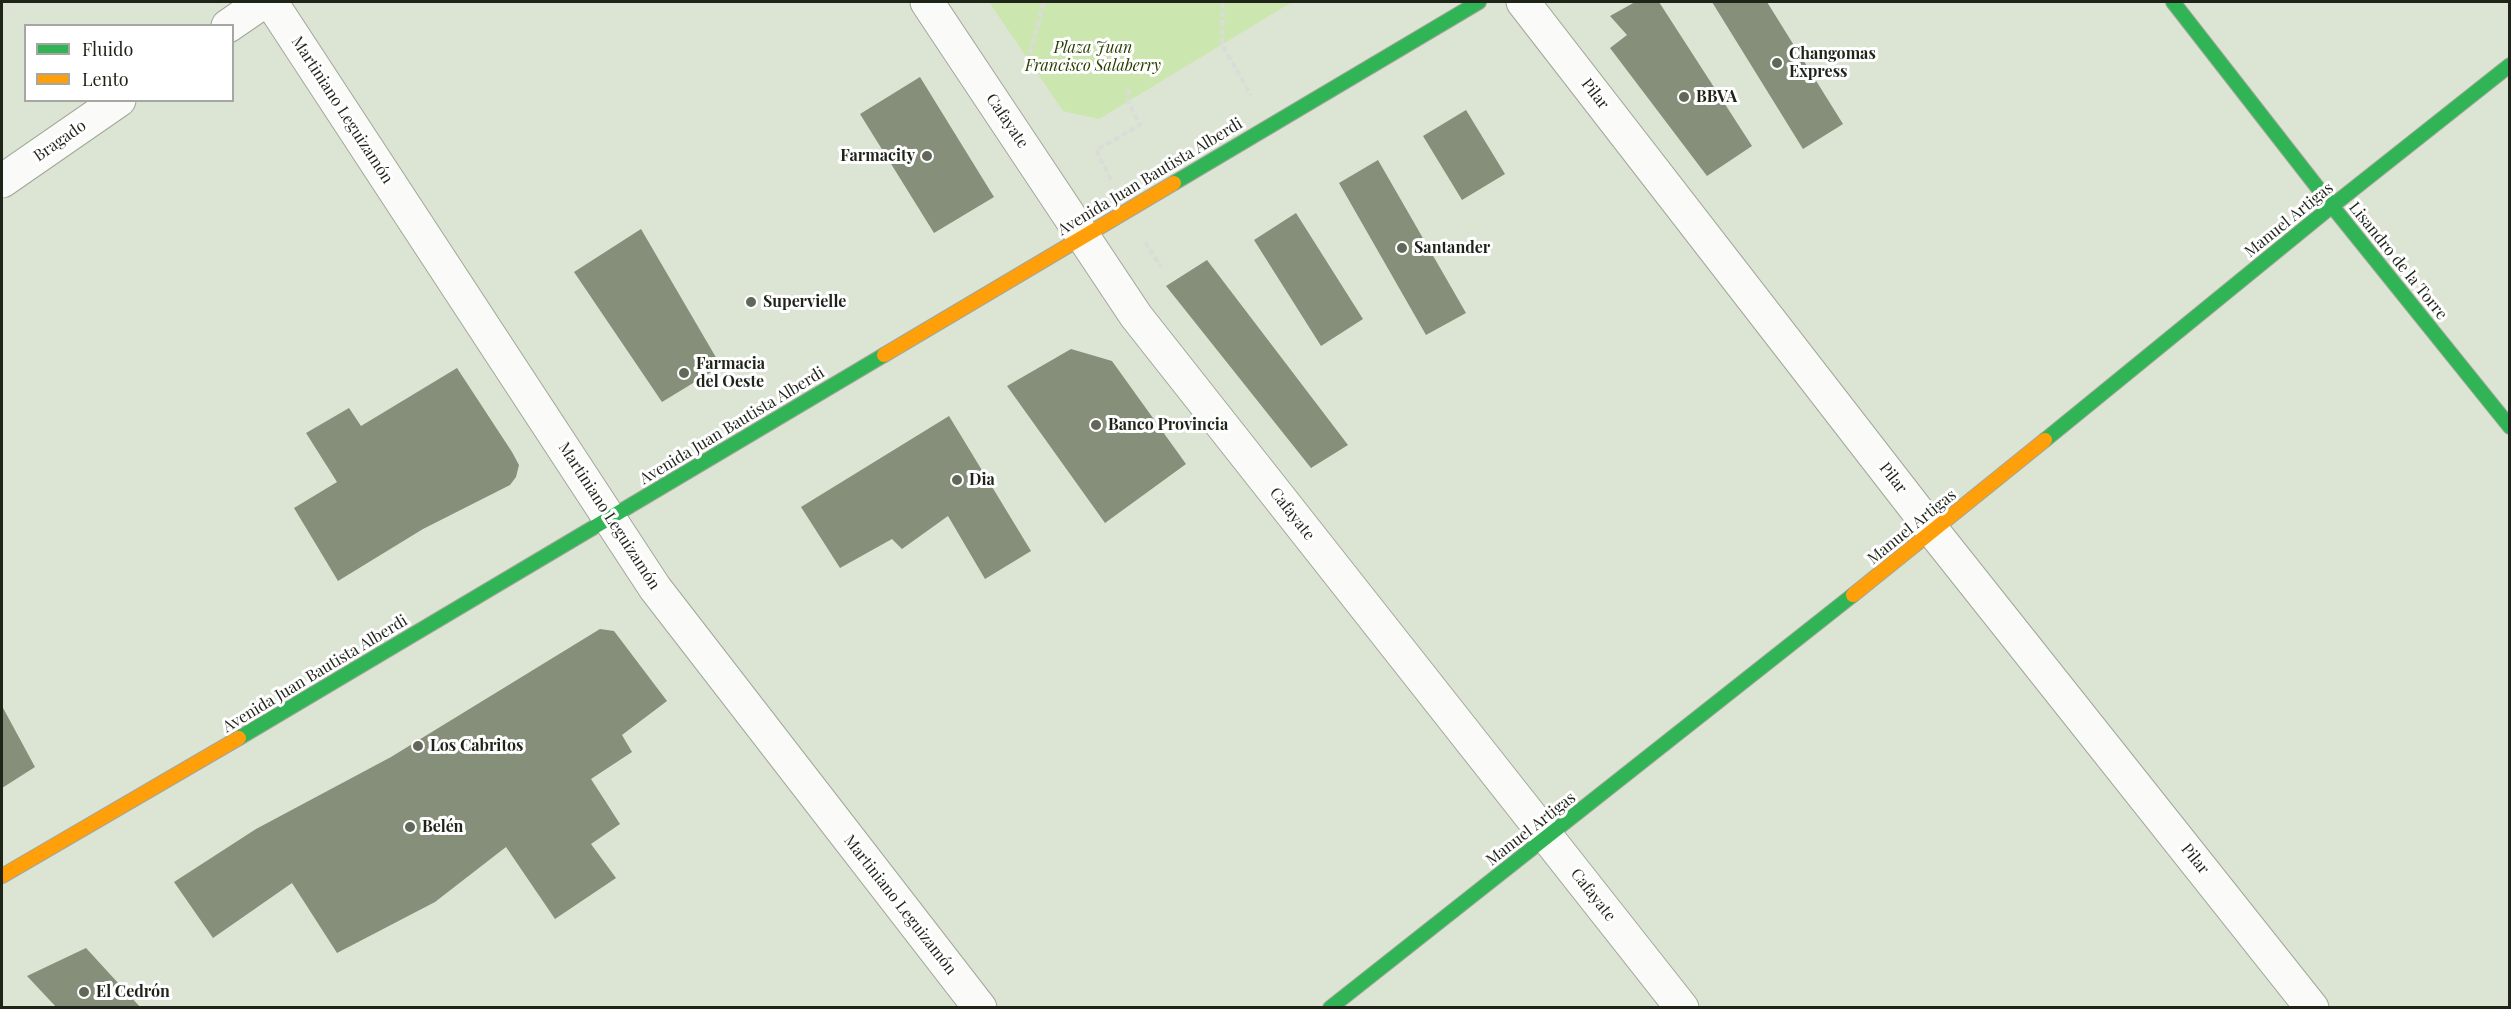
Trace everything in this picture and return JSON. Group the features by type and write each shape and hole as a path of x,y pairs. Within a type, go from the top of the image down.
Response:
{"street":[{"path":"231,24 263,2"},
{"name":"Martiniano Leguizamón","path":"271,2 655,588 980,1008"},
{"name":"Cafayate","path":"927,2 1136,316 1682,1008"},
{"name":"Avenida Juan Bautista Alberdi","path":"2,876 101,820 1479,2"},
{"name":"Pilar","path":"1523,2 1934,531 2313,1008"},
{"name":"Lisandro de la Torre","path":"2173,2 2332,206 2510,427"},
{"name":"Manuel Artigas","path":"1329,1008 1934,531 2332,206 2510,65"},
{"name":"Bragado","path":"2,181 116,102"}],"path":[{"path":"1028,61 1044,2"},
{"path":"1223,2 1222,45 1269,125"}],"green space":[{"name":"Plaza Juan Francisco Salaberry","path":"989,2 1292,2 1099,119 1063,111"}],"building":[{"name":"BBVA","path":"1635,2 1659,2 1752,146 1707,176 1610,48 1627,35 1610,16"},
{"name":"Changomas Express","path":"1712,2 1767,2 1843,124 1803,149"},
{"name":"Farmacity","path":"920,77 994,197 934,233 860,114"},
{"path":"1466,110 1505,174 1462,200 1423,136"},
{"name":"Santander","path":"1378,160 1466,313 1426,335 1339,183"},
{"path":"1296,213 1363,319 1321,346 1254,240"},
{"path":"641,229 721,366 662,402 574,272"},
{"path":"1207,260 1348,445 1311,468 1166,286"},
{"name":"Banco Provincia","path":"1071,349 1112,361 1186,464 1105,523 1007,386"},
{"path":"457,368 512,452 519,465 516,477 510,485 423,529 338,581 294,508 337,482 306,433 349,408 361,426"},
{"path":"949,416 1031,551 985,579 948,516 902,549 892,539 840,568 801,507"},
{"path":"600,629 614,631 667,701 622,735 632,752 591,779 620,824 591,844 616,878 555,919 506,847 435,902 337,953 292,883 213,938 174,882 256,829 391,757"},
{"path":"2,706 35,767 2,788"},
{"name":"El Cedrón","path":"86,948 141,1008 57,1008 27,976"}],"traffic: fast":[{"path":"1174,183 1479,2"},
{"path":"2173,2 2332,206 2510,427"},
{"path":"2045,440 2332,206 2510,65"},
{"path":"239,738 884,355"},
{"path":"1330,1008 1853,595"}],"traffic: slow":[{"path":"884,355 1174,183"},
{"path":"1853,595 2045,440"},
{"path":"2,876 239,738"}],"place":[{"name":"Changomas Express","path":"1777,63"},
{"name":"BBVA","path":"1684,97"},
{"name":"Farmacity","path":"927,156"},
{"name":"Santander","path":"1402,248"},
{"name":"Supervielle","path":"751,302"},
{"name":"Farmacia del Oeste","path":"684,373"},
{"name":"Banco Provincia","path":"1096,425"},
{"name":"Dia","path":"957,480"},
{"name":"Los Cabritos","path":"418,746"},
{"name":"Belén","path":"410,827"},
{"name":"El Cedrón","path":"84,992"}]}
